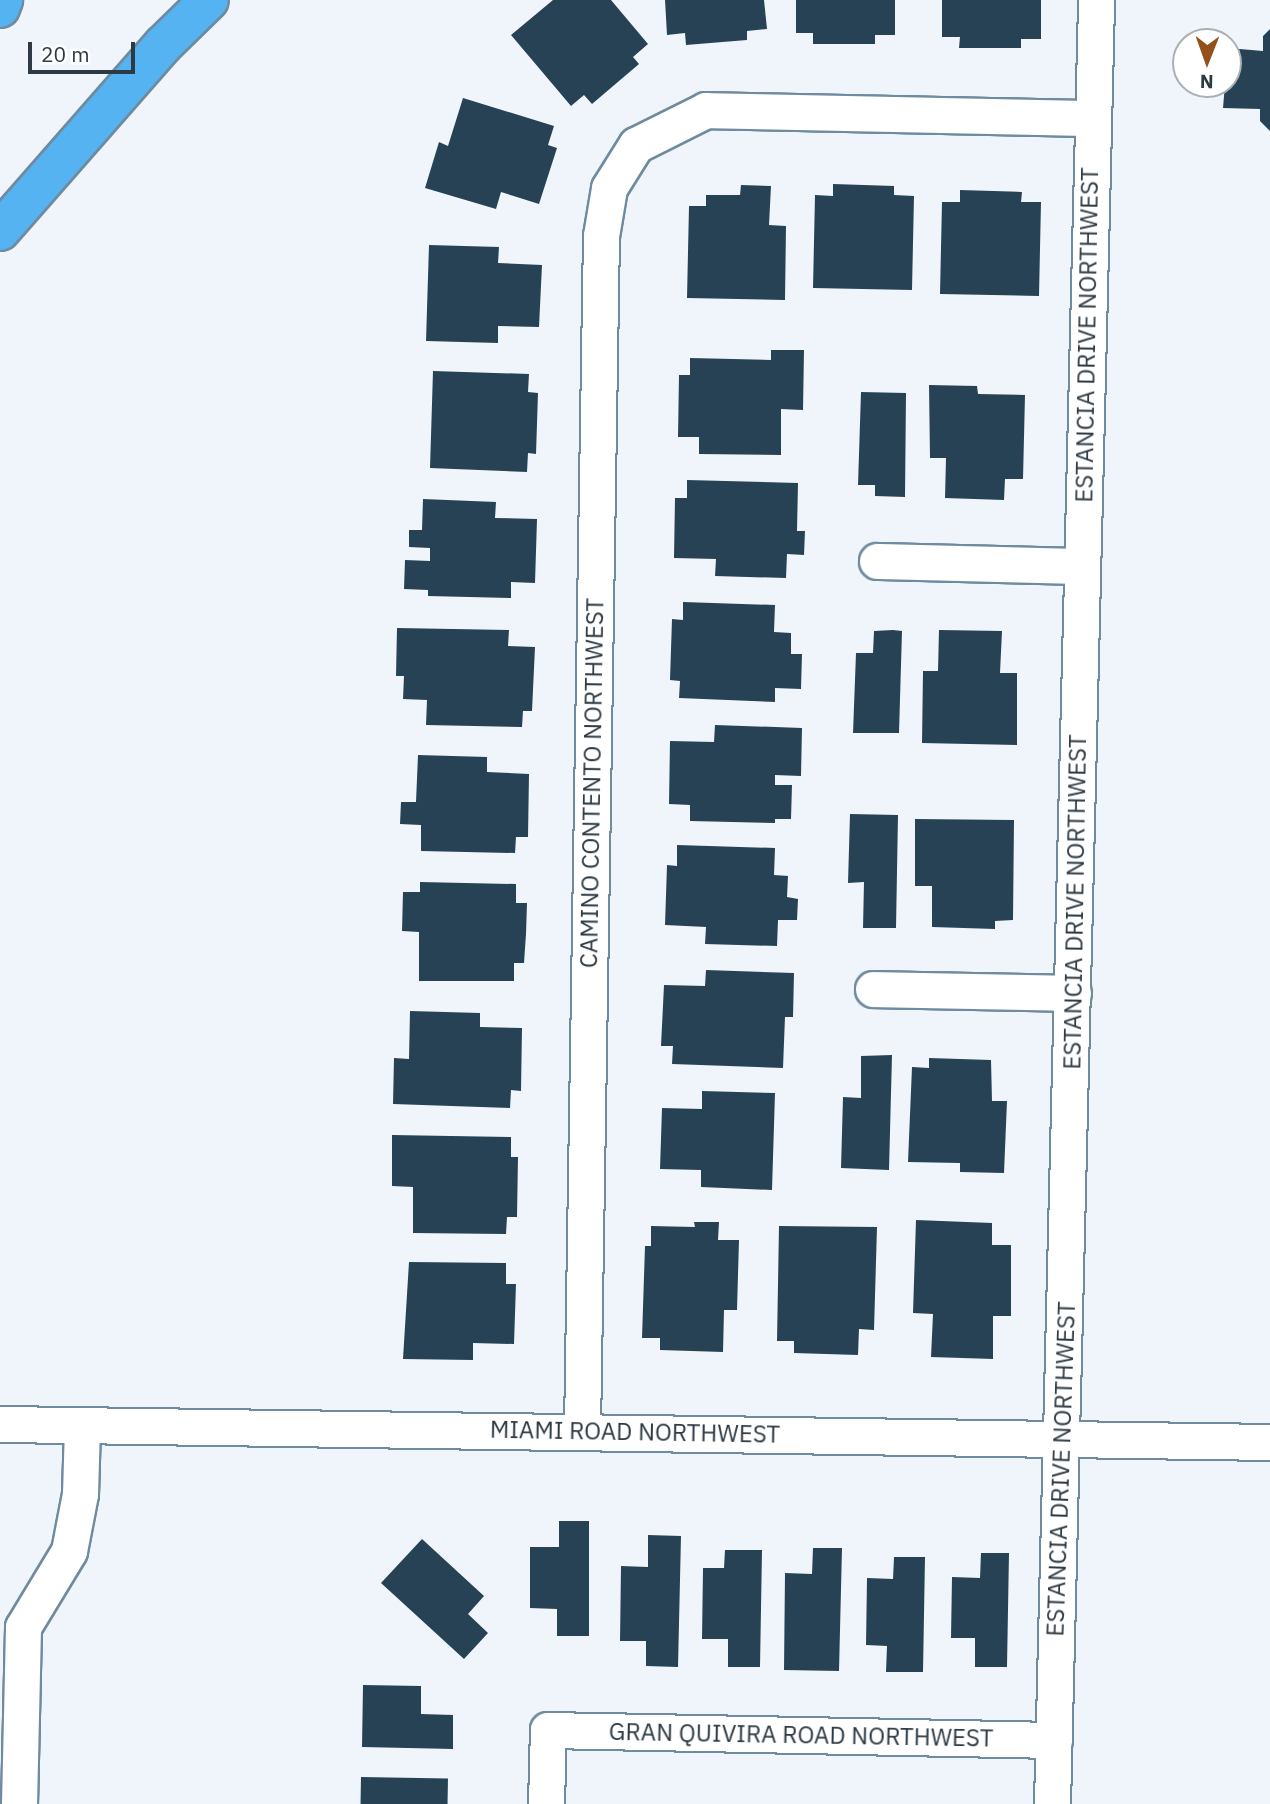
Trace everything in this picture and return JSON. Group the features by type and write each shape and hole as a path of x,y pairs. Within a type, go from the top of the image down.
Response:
{"highway":[{"path":"0,8 3,0"},
{"path":"0,231 163,45 209,0"}],"street":[{"name":"ESTANCIA DRIVE NORTHWEST","path":"1052,1804 1096,0"},
{"name":"CAMINO CONTENTO NORTHWEST","path":"582,1430 601,236 608,188 636,145 706,110 1093,118"},
{"path":"877,561 1081,566"},
{"path":"873,989 1073,993"},
{"name":"MIAMI ROAD NORTHWEST","path":"0,1424 582,1430 1270,1442"},
{"path":"19,1804 23,1627 69,1551 80,1494 82,1425"},
{"name":"GRAN QUIVIRA ROAD NORTHWEST","path":"546,1804 548,1730 1054,1740"}],"building":[{"path":"553,0 611,0 648,44 633,57 639,64 592,104 584,95 571,106 511,35"},
{"path":"665,0 764,0 767,29 747,31 747,40 686,45 685,33 667,35"},
{"path":"796,0 895,0 895,35 875,35 875,44 813,44 813,33 796,33"},
{"path":"942,0 1041,0 1041,39 1021,39 1021,48 959,48 960,37 942,37"},
{"path":"1270,29 1270,131 1260,121 1260,109 1223,108 1224,98 1242,98 1242,49 1263,51 1263,36"},
{"path":"463,98 554,126 548,145 557,148 539,204 501,192 496,209 425,188 439,142 448,146"},
{"path":"833,184 894,186 894,195 914,196 912,290 813,288 815,195 833,196"},
{"path":"741,185 771,186 769,225 786,226 785,300 687,298 689,206 706,206 706,195 740,195"},
{"path":"960,190 1022,192 1021,202 1041,202 1039,296 940,294 942,202 960,202"},
{"path":"429,245 499,247 498,263 542,265 539,327 498,326 498,343 426,341"},
{"path":"771,350 804,350 803,410 781,409 781,455 699,454 699,437 678,437 679,375 690,375 690,358 771,360"},
{"path":"433,371 529,374 528,392 538,393 536,454 528,453 527,472 430,468"},
{"path":"929,385 977,386 978,394 1025,395 1023,479 1005,479 1004,500 945,498 946,458 930,458"},
{"path":"861,392 906,393 905,497 875,496 875,485 858,485"},
{"path":"687,480 798,483 797,531 805,531 804,555 787,554 786,578 715,576 716,559 674,558 675,498 687,498"},
{"path":"423,499 496,502 495,518 537,519 535,583 511,582 511,598 428,596 428,590 404,589 405,560 430,561 430,548 409,547 409,530 422,530"},
{"path":"683,602 775,605 774,632 791,633 791,654 802,654 801,689 775,688 775,702 679,698 680,681 670,680 672,619 683,620"},
{"path":"397,628 509,630 508,646 535,647 532,711 523,711 522,727 426,725 427,700 403,699 404,676 396,676"},
{"path":"939,630 1002,631 1000,673 1017,673 1017,745 922,743 923,671 938,671"},
{"path":"874,631 902,631 899,733 853,733 856,653 873,653"},
{"path":"715,725 802,728 801,776 775,775 775,785 792,785 791,819 775,819 775,823 690,821 690,805 669,804 670,741 714,742"},
{"path":"418,755 487,757 487,772 529,774 528,837 516,837 515,853 421,851 421,825 400,824 401,802 416,802"},
{"path":"850,814 898,815 896,928 863,928 864,882 848,883"},
{"path":"915,819 1014,820 1013,920 995,921 995,929 932,927 932,886 915,886"},
{"path":"677,845 775,848 774,875 788,876 787,897 798,899 797,920 778,920 777,946 705,944 706,927 665,925 667,865 677,866"},
{"path":"420,882 516,884 516,903 527,903 524,963 514,963 514,981 419,981 419,932 402,931 403,892 420,892"},
{"path":"706,970 794,973 793,1017 785,1017 783,1068 672,1064 673,1046 661,1046 664,985 705,986"},
{"path":"410,1011 480,1013 480,1027 522,1028 521,1091 511,1090 510,1108 393,1104 394,1058 409,1059"},
{"path":"892,1055 889,1170 841,1168 843,1097 861,1098 861,1056"},
{"path":"929,1058 991,1060 992,1101 1007,1101 1004,1173 960,1172 960,1163 908,1162 912,1067 929,1068"},
{"path":"702,1091 775,1093 772,1190 701,1187 701,1170 660,1169 662,1108 702,1109"},
{"path":"392,1135 511,1137 511,1157 518,1157 517,1217 507,1217 506,1234 413,1233 413,1187 392,1186"},
{"path":"916,1220 992,1223 992,1245 1011,1245 1011,1316 993,1316 993,1359 931,1357 933,1314 913,1313"},
{"path":"694,1222 719,1222 718,1240 739,1240 737,1310 724,1310 723,1352 660,1350 660,1338 642,1338 645,1246 651,1246 651,1226 695,1227"},
{"path":"779,1226 877,1227 874,1330 859,1329 858,1355 794,1353 794,1341 777,1341"},
{"path":"409,1262 506,1263 506,1284 516,1284 514,1344 473,1343 473,1360 403,1359"},
{"path":"559,1521 589,1521 589,1636 557,1636 557,1609 530,1608 530,1547 559,1547"},
{"path":"648,1535 681,1536 678,1667 646,1666 646,1641 620,1641 621,1566 648,1567"},
{"path":"422,1539 484,1596 468,1614 488,1633 464,1659 381,1583"},
{"path":"813,1548 842,1548 839,1671 784,1670 785,1573 812,1574"},
{"path":"725,1550 762,1550 760,1667 728,1667 728,1639 702,1639 703,1568 724,1568"},
{"path":"981,1553 1009,1553 1007,1667 975,1667 975,1638 951,1638 952,1577 980,1578"},
{"path":"894,1557 925,1557 923,1672 886,1672 887,1646 866,1645 867,1578 893,1579"},
{"path":"363,1685 421,1686 421,1714 453,1715 453,1749 362,1747"},
{"path":"361,1777 448,1779 448,1804 361,1804"}]}
